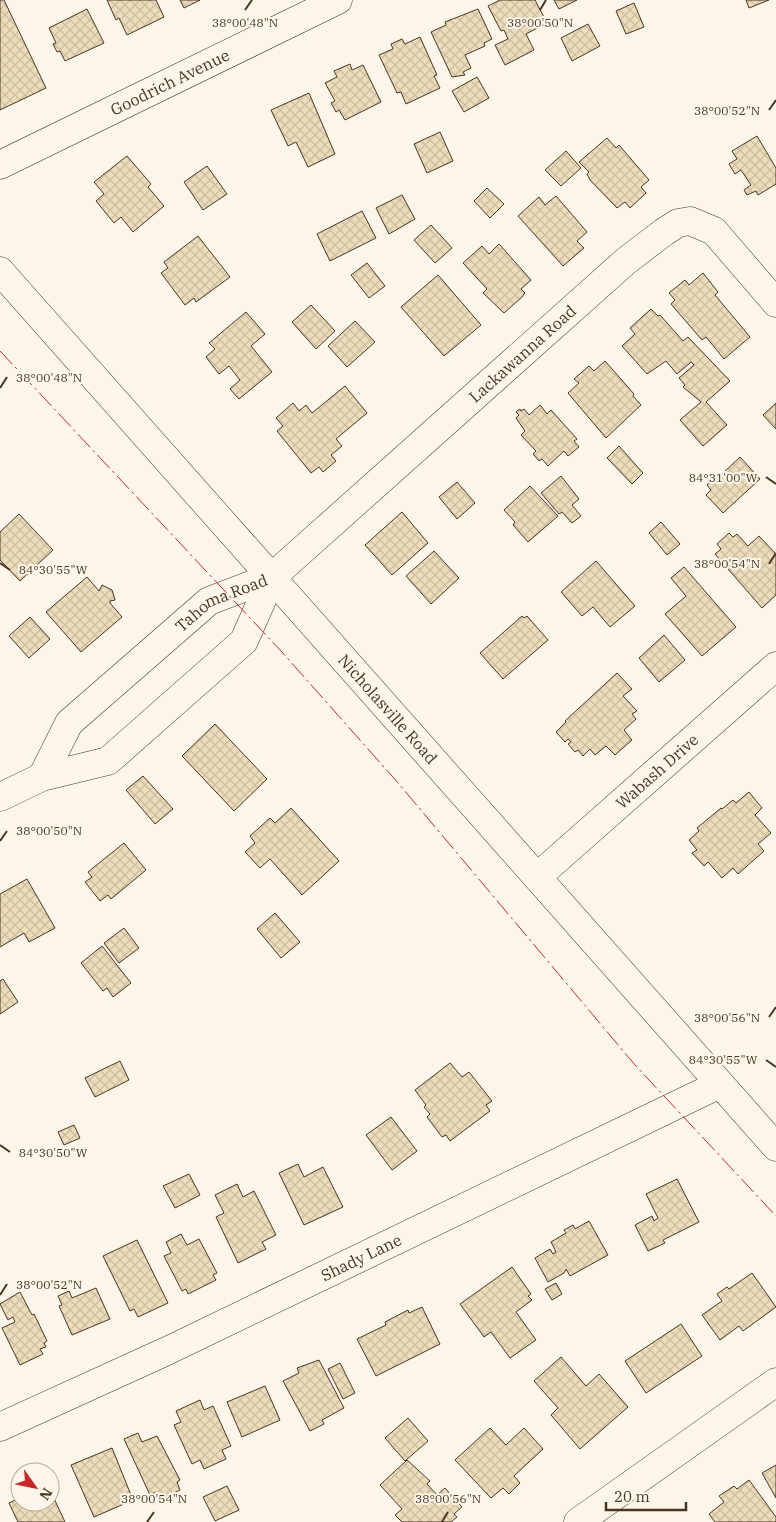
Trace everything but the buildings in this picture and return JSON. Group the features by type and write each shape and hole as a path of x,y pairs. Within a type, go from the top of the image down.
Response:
{"street":[{"name":"Goodrich Avenue","path":"0,165 338,0"},
{"name":"Lackawanna Road","path":"272,577 626,261 678,223 690,221 714,231 776,302"},
{"name":"Nicholasville Road","path":"0,271 776,1147"},
{"name":"Tahoma Road","path":"42,777 69,723 209,601 272,577"},
{"name":"Tahoma Road","path":"0,797 42,777 108,761 244,641 272,577"},
{"name":"Wabash Drive","path":"537,877 776,666"},
{"name":"Shady Lane","path":"0,1427 169,1350 720,1084"},
{"path":"578,1522 776,1382"}],"power":[{"path":"0,351 281,651 399,784 635,1065 776,1216"}]}
